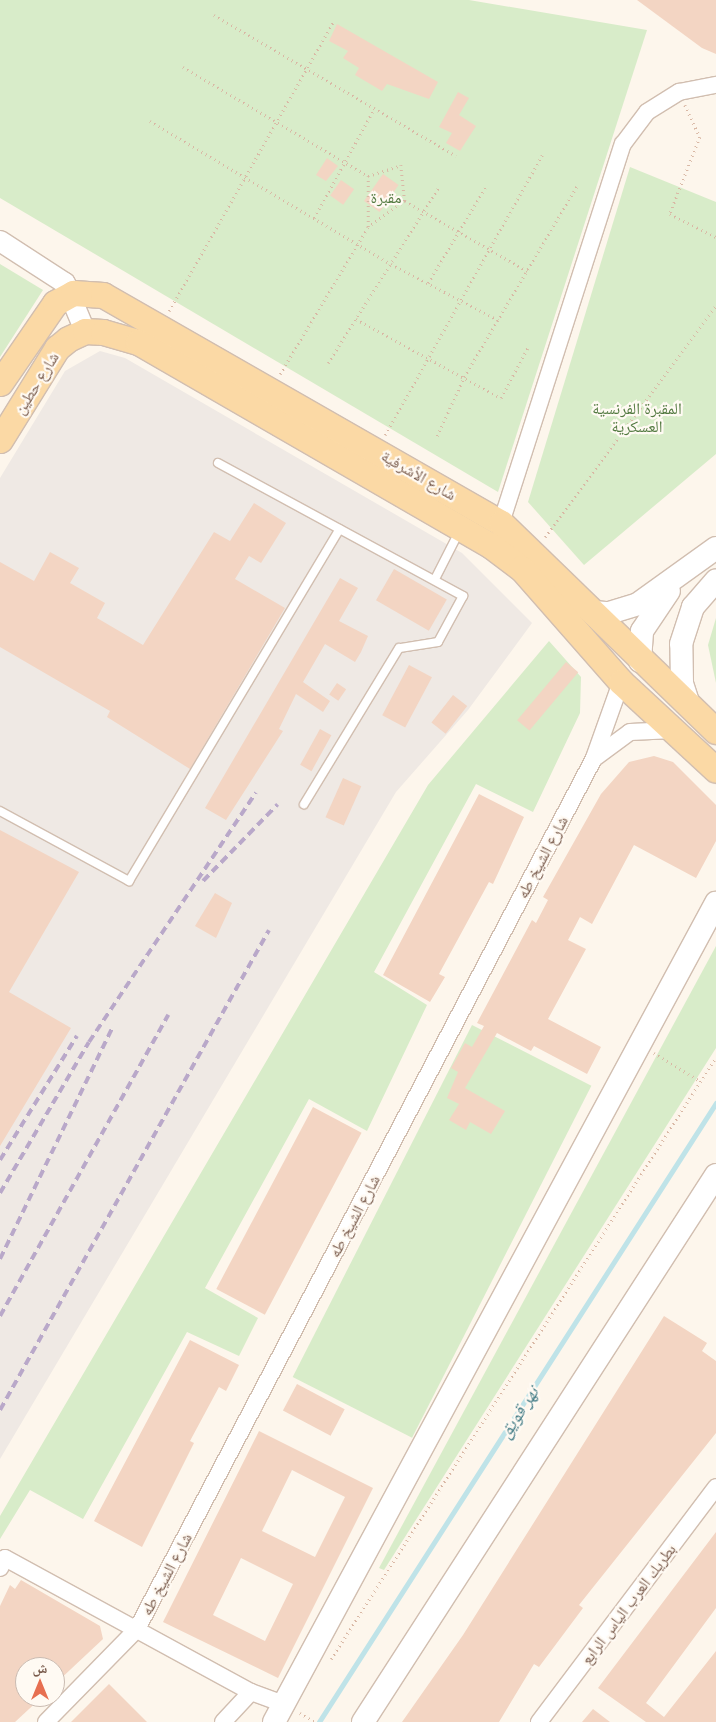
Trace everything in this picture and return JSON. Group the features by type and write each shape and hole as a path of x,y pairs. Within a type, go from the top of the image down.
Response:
{"main road":[{"name":"شارع الأشرفية","path":"73,293 103,295 501,523 594,612 640,661 688,702 716,731"},
{"name":"شارع حطين","path":"0,383 45,314 73,293"},
{"name":"شارع الأشرفية","path":"85,331 138,342 461,528 521,568 621,682 716,770"},
{"name":"شارع حطين","path":"0,440 57,348 85,331"},
{"path":"594,612 609,613 638,604 693,560 716,548"},
{"path":"621,682 640,661 648,618 670,591 716,552"},
{"path":"688,702 681,674 681,644 693,608 716,581"},
{"path":"280,1713 716,903"},
{"path":"363,1722 716,1175"}],"street":[{"path":"501,523 623,144 647,112 679,92 716,84"},
{"path":"0,241 52,272 73,293 85,331"},
{"name":"شارع الشيخ طه","path":"46,1722 137,1629 594,758 621,682"},
{"path":"594,758 630,732 674,730"},
{"name":"بطريك العرب الياس الرابع","path":"539,1722 716,1487"},
{"path":"0,1568 6,1558 251,1692 280,1713"},
{"path":"223,1722 251,1692"}],"lane":[{"path":"218,463 435,579 463,596 438,642 399,648 304,804"},
{"path":"0,811 129,881 340,528"},
{"path":"435,579 461,528"}],"path":[{"path":"214,15 456,156"},
{"path":"160,327 333,22"},
{"path":"183,67 368,176 401,165 405,201"},
{"path":"679,92 700,137 670,214 716,236"},
{"path":"314,218 374,109"},
{"path":"150,121 391,264 498,320"},
{"path":"376,451 542,155"},
{"path":"368,176 368,227"},
{"path":"437,436 464,377 578,184"},
{"path":"428,283 486,186"},
{"path":"328,363 438,188"},
{"path":"405,201 527,271"},
{"path":"270,390 368,227 405,201"},
{"path":"532,553 716,305"},
{"path":"356,319 501,398 528,347"},
{"path":"640,1045 700,1082"},
{"path":"328,1662 716,1057"}],"shaded area":[{"path":"100,351 125,358 462,553 532,623 468,710 396,792 0,1459 0,478 65,371"}],"green space":[{"name":"مقبرة","path":"0,0 469,0 647,30 498,492 0,198"},
{"name":"المقبرة الفرنسية العسكرية","path":"630,167 716,202 716,454 584,565 528,502"},
{"path":"0,264 43,290 0,357"},
{"path":"716,618 716,683 708,645"},
{"path":"549,641 581,677 580,713 533,812 476,784 374,972 427,1005 367,1131 309,1099 205,1288 258,1318 239,1356 187,1332 83,1519 30,1490 0,1539 0,1516 428,785"},
{"path":"716,946 716,1048 384,1570 379,1568"},
{"path":"472,1025 591,1086 412,1438 293,1377"}],"building":[{"path":"637,0 716,0 716,54 702,48"},
{"path":"337,24 438,82 429,99 387,84 382,91 355,75 359,68 343,58 348,51 329,41"},
{"path":"458,92 469,98 459,115 476,126 460,151 446,143 452,133 439,127"},
{"path":"327,158 338,166 326,181 316,175"},
{"path":"383,174 399,185 380,212 364,201"},
{"path":"341,180 354,189 343,205 330,196"},
{"path":"254,503 286,523 261,563 249,556 235,579 285,608 190,769 107,717 110,711 0,647 0,562 34,581 50,552 79,568 70,583 105,603 97,618 143,645 214,532 230,541"},
{"path":"394,569 447,600 429,631 376,600"},
{"path":"340,578 358,588 339,621 368,636 361,652 355,662 325,644 303,682 330,701 323,712 296,694 279,729 283,731 226,820 205,808"},
{"path":"566,662 578,672 529,731 517,720"},
{"path":"409,665 432,677 405,728 382,715"},
{"path":"337,683 346,689 338,701 329,695"},
{"path":"453,695 467,706 446,734 431,723"},
{"path":"320,729 331,735 311,771 300,765"},
{"path":"654,756 673,762 716,805 716,841 696,878 634,845 592,924 580,917 568,940 586,949 548,1019 601,1047 587,1074 534,1046 531,1051 497,1033 465,1088 505,1111 491,1134 470,1122 466,1130 449,1120 459,1104 447,1098 458,1072 451,1068 465,1043 472,1047 484,1026 477,1023 532,920 536,923 548,900 543,897 601,794 629,762"},
{"path":"343,778 361,786 344,825 326,817"},
{"path":"479,794 524,817 493,884 489,882 439,974 445,977 430,1002 383,975"},
{"path":"0,830 79,872 9,992 71,1028 0,1146"},
{"path":"215,893 232,903 216,938 195,926"},
{"path":"313,1107 362,1133 265,1315 216,1289"},
{"path":"664,1316 707,1343 702,1351 716,1361 716,1433 579,1605 583,1608 539,1667 534,1664 499,1722 402,1722 463,1635"},
{"path":"190,1340 239,1365 226,1391 219,1387 190,1441 194,1443 142,1547 94,1521"},
{"path":"297,1384 345,1409 331,1436 283,1410"},
{"path":"259,1431 373,1488 278,1678 163,1622","holes":["292,1470 345,1497 315,1557 262,1531","241,1558 293,1584 265,1641 213,1615"]},
{"path":"716,1532 716,1608 646,1703 664,1717 716,1651 716,1722 646,1722 598,1688"},
{"path":"21,1580 100,1626 103,1639 65,1675 65,1657 15,1657 15,1707 31,1707 15,1722 0,1722 0,1606 10,1585 15,1589"},
{"path":"109,1684 147,1722 71,1722"},
{"path":"593,1709 610,1722 582,1722"}],"waterway":[{"name":"نهر قويق","path":"319,1722 716,1103"}],"railway":[{"path":"0,1193 89,1042 256,793"},
{"path":"203,881 278,804"},
{"path":"0,1410 269,930"},
{"path":"0,1316 168,1015"},
{"path":"0,1259 113,1026"},
{"path":"0,1160 77,1036"}]}
